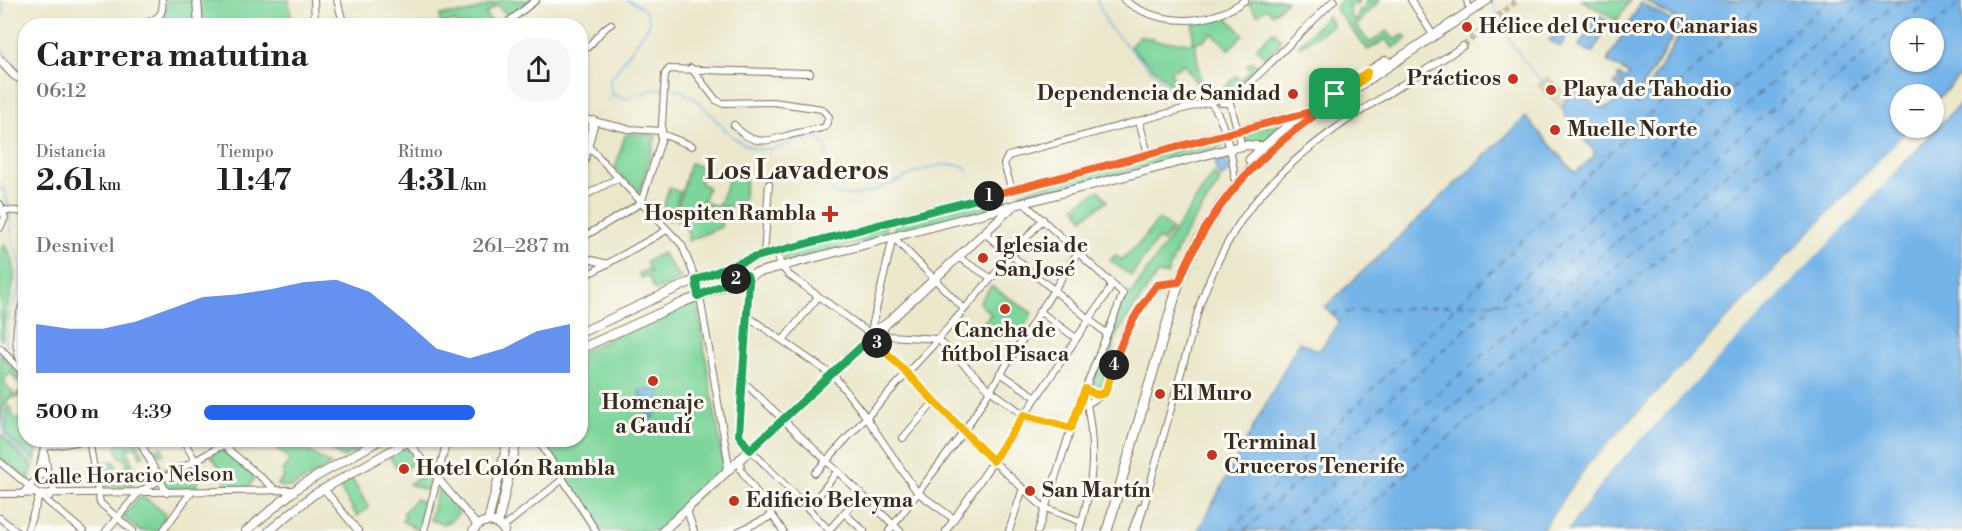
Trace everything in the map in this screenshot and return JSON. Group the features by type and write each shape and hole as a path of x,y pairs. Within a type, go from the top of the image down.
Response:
{"main road":[{"path":"197,0 198,18"},
{"path":"1102,531 1176,282 1196,232 1234,178 1268,147 1434,33 1471,3 1482,0"},
{"path":"1471,3 1487,0"},
{"path":"588,329 692,282 764,255 1239,130 1286,122 1310,112 1367,72 1434,33"},
{"path":"0,60 18,77"},
{"path":"1344,95 1366,77 1367,72"},
{"path":"1107,531 1176,282 1206,226 1286,122"},
{"path":"588,346 747,275 1228,149 1242,146 1268,147"},
{"path":"1010,191 1016,204"},
{"path":"1010,191 1016,204"},
{"path":"663,531 864,344 870,334 883,329 1016,204"},
{"path":"887,223 893,237"},
{"path":"692,282 698,296"},
{"path":"247,530 294,490 368,447"},
{"path":"269,531 300,504 397,447"},
{"path":"475,528 488,521 506,447"},
{"path":"488,521 502,527 516,447"}],"street":[{"path":"160,18 163,13 162,0"},
{"path":"314,0 315,18"},
{"path":"337,0 342,18"},
{"path":"513,18 536,0"},
{"path":"1124,0 1151,15 1176,20 1212,16 1245,0"},
{"path":"1234,114 1234,101 1239,94 1334,0"},
{"path":"1411,0 1434,33"},
{"path":"588,46 599,30 611,24"},
{"path":"1137,531 1200,304 1215,268 1245,215 1276,178 1309,150 1463,46"},
{"path":"588,234 641,203 662,132 665,74 674,67 810,73"},
{"path":"691,68 716,100 722,103 773,102 822,109 829,117 825,127 772,142 758,141 740,132 734,125"},
{"path":"1010,191 1004,164 1008,156 1239,94"},
{"path":"1234,178 1234,167 1219,111 1220,104 1227,101 1234,114 1242,146"},
{"path":"1210,103 1219,111"},
{"path":"588,119 628,129 662,132 692,146"},
{"path":"1139,121 1148,154"},
{"path":"588,146 666,230 682,244 692,282"},
{"path":"588,194 618,178"},
{"path":"764,255 769,184"},
{"path":"1016,204 1043,219 1121,291 1122,297 1085,389 1083,401 1071,428 1038,531"},
{"path":"0,228 5,218 2,207 18,211"},
{"path":"815,473 938,339 1043,219"},
{"path":"588,275 666,230"},
{"path":"986,231 988,237 1107,334"},
{"path":"893,237 964,309"},
{"path":"870,334 893,237"},
{"path":"777,252 781,266 818,297 870,334 963,433 1046,509 1082,522"},
{"path":"889,531 963,433 1052,289 1078,252"},
{"path":"958,257 991,279"},
{"path":"588,259 608,264"},
{"path":"747,275 747,316 739,438 830,531 861,494"},
{"path":"946,531 1110,289 1110,281"},
{"path":"1105,393 1129,324 1156,286 1176,282"},
{"path":"698,296 734,466 783,531"},
{"path":"783,340 818,297"},
{"path":"1039,311 1076,338"},
{"path":"747,316 831,375 866,417 917,492 954,519"},
{"path":"883,329 886,336 938,339 990,390 1024,415 1071,428"},
{"path":"18,335 15,350 18,357"},
{"path":"0,348 18,367"},
{"path":"1000,373 1036,397"},
{"path":"742,385 748,386 900,531"},
{"path":"1085,389 1097,395 1105,393"},
{"path":"1083,401 1105,393"},
{"path":"1079,531 1090,492 1094,451 1083,401"},
{"path":"903,438 934,402"},
{"path":"27,531 39,495 38,478 43,447"},
{"path":"44,447 48,475 54,481 52,493 47,501"},
{"path":"90,447 100,503 133,531"},
{"path":"143,447 167,493"},
{"path":"187,447 195,460"},
{"path":"106,531 139,492 195,460 212,447"},
{"path":"225,447 262,478 278,495 280,502"},
{"path":"414,447 475,528"},
{"path":"424,531 445,447"},
{"path":"542,447 594,528 586,531"},
{"path":"0,462 83,531"},
{"path":"808,509 837,472"},
{"path":"22,494 38,478 48,475"},
{"path":"255,492 262,478"},
{"path":"502,527 563,479"},
{"path":"153,484 153,492"},
{"path":"1009,531 1023,488"},
{"path":"324,489 358,531"},
{"name":"Calle Horacio Nelson","path":"0,494 294,490"},
{"path":"163,531 191,492"},
{"path":"1132,531 1144,501"},
{"path":"689,507 690,521 694,531"},
{"path":"844,513 864,531"},
{"path":"740,531 755,526 772,516"},
{"path":"0,518 16,531"},
{"path":"674,521 684,518 690,521"}],"green space":[{"path":"166,0 289,0 291,18 164,18"},
{"path":"503,0 531,0 509,17 497,5 485,14 489,18 440,18 440,15 467,13"},
{"path":"1253,0 1287,0 1273,14 1266,8 1258,15 1248,4"},
{"path":"1342,0 1358,0 1357,5 1348,4 1347,6 1351,7 1350,15 1357,20 1359,10 1364,10 1366,0 1380,0 1356,26 1370,43 1387,31 1395,40 1404,35 1407,39 1393,48 1386,39 1368,50 1335,8"},
{"path":"1582,0 1630,0 1617,21"},
{"path":"1226,16 1243,35 1229,49 1212,33 1204,40 1195,42 1201,85 1197,84 1184,64 1170,72 1187,99 1130,47 1139,36 1154,39 1154,41 1193,43 1193,24"},
{"path":"1327,16 1333,25 1300,47 1299,45"},
{"path":"1273,31 1281,39 1280,44 1266,59 1256,48"},
{"path":"1252,61 1258,67 1236,88 1213,97 1212,86 1219,93 1236,76 1240,80 1251,70 1247,66"},
{"path":"1283,122 1287,124 1263,142 1246,142 1243,132"},
{"path":"633,133 656,136 640,192 637,192 615,169 625,135"},
{"path":"1221,138 1223,147 1026,199 1019,192"},
{"path":"690,163 705,168 700,183 708,187 703,202 718,206 732,172 746,178 743,206 724,206 721,227 688,241 686,228 674,220"},
{"path":"1214,173 1220,182 1184,235 1167,274 1157,274 1117,334 1101,390 1091,390 1127,292 1131,295"},
{"path":"669,188 680,192 671,220 660,217"},
{"path":"1099,190 1107,201 1083,218 1075,206"},
{"path":"1003,196 1005,204 896,233 893,223"},
{"path":"1159,219 1172,230 1163,242 1158,239 1131,276 1110,260 1115,255 1121,260 1139,244"},
{"path":"885,226 888,235 785,262 783,253"},
{"path":"3,244 13,260 14,278 4,318 3,339 0,340 0,255"},
{"path":"662,253 681,279 655,291 648,276 642,278 639,274 648,269 652,274 646,262"},
{"path":"991,286 1032,313 1020,334 1005,325 1000,333 983,323 991,314 979,303"},
{"path":"693,301 697,306 725,472 658,531 599,531 545,447 588,447 588,349"},
{"path":"0,353 18,375 18,383 11,373 6,377 5,384 13,393 11,395 18,393 18,397 7,399 7,405 3,406 0,430"},
{"path":"11,407 14,419 18,418 18,446 5,434 7,408"},
{"path":"0,434 33,467 29,479 0,458"},
{"path":"19,447 38,447 35,461"},
{"path":"116,447 136,447 127,449 137,478 132,478 132,487 101,486 96,463 115,461 118,481 130,481 130,470 120,470 128,466 125,459 119,457"},
{"path":"136,447 140,447 144,455 140,457"},
{"path":"146,447 151,447 153,451 161,447 164,453 160,456 158,452 154,454 162,470 182,461 184,463 161,474"},
{"path":"274,447 302,447 331,465 293,487 280,487 277,485 284,477 282,470 290,460"},
{"path":"325,447 362,447 343,458"},
{"path":"406,447 417,461 400,472 389,456"},
{"path":"220,448 255,477 248,488 225,487 225,474 210,455"},
{"path":"197,462 201,470 197,472 197,487 167,489 163,482"},
{"path":"426,473 430,473 434,481 431,492 409,484"},
{"path":"352,479 369,508 357,516 339,487"},
{"path":"442,489 460,509 448,523 446,520 445,524 430,520 438,490"},
{"path":"138,498 147,499 164,513 166,521 158,531 139,531 123,517"},
{"path":"416,499 428,505 421,531 402,521 406,516 403,513"}],"sand":[{"name":"Playa de Tahodio","path":"1548,78 1568,97 1562,107 1539,85"}],"water":[{"path":"1644,0 1962,0 1962,73 1944,92 1944,84 1890,84 1890,138 1900,138 1588,465 1542,531 1198,531 1299,342 1319,351 1340,322 1325,307 1526,117 1575,173 1594,156 1594,151 1568,121 1562,107 1568,97 1572,98 1576,93 1603,108 1611,106 1621,89 1614,85 1616,81 1623,85 1624,83 1617,78 1619,75 1626,79 1629,74 1607,61 1641,3 1680,26 1633,102 1638,104 1686,25"},
{"path":"1597,15 1610,23 1592,53 1579,46"},
{"path":"1561,21 1571,27 1560,47 1549,41"},
{"path":"1962,102 1962,531 1567,531 1611,471 1928,138 1944,138 1944,121"},
{"path":"1216,158 1226,160 1230,166 1229,172 1220,178 1215,167"},
{"path":"661,390 654,418 650,418 639,391"}],"pier":[{"path":"1900,138 1904,138 1591,467 1546,531 1542,531 1588,465"},
{"path":"1926,138 1857,214 1611,471 1567,531 1564,531 1609,469"}],"waterway":[{"path":"627,0 646,12 649,25 610,80 611,93 624,99 663,87"},
{"path":"1097,0 1108,26 1176,96"},
{"path":"0,1 4,9 0,25"},
{"path":"1493,3 1513,45 1541,80 1565,102"},
{"path":"0,48 18,70"},
{"path":"667,87 692,97 731,135 754,148 771,149 818,137 827,153 825,184 836,194 854,195 870,192 930,167 964,166 968,172"},
{"path":"607,101 613,96"},
{"path":"0,187 5,192 9,208"},
{"path":"10,212 12,239 18,257"},
{"path":"6,349 8,319 18,291"},
{"path":"5,409 4,435 35,464"}],"ferry route":[{"path":"1230,531 1764,0"},
{"path":"1244,531 1829,0"},
{"path":"1497,303 1522,302 1866,0"},
{"path":"1276,531 1900,0"},
{"path":"1307,531 1929,0"},
{"path":"1943,18 1962,2"},
{"path":"1339,531 1890,63"},
{"path":"1331,313 1493,303"}],"tunnel":[{"path":"1463,46 1517,0"}],"place":[{"name":"Hélice del Crucero Canarias","path":"1467,27"},
{"name":"Prácticos","path":"1513,79"},
{"name":"Playa de Tahodio","path":"1551,90"},
{"name":"Dependencia de Sanidad","path":"1293,94"},
{"name":"Muelle Norte","path":"1555,130"},
{"name":"Hospiten Rambla","path":"830,214"},
{"name":"Iglesia de San José","path":"983,258"},
{"name":"Cancha de fútbol Pisaca","path":"1005,309"},
{"name":"Homenaje a Gaudí","path":"653,381"},
{"name":"El Muro","path":"1160,394"},
{"name":"Terminal Cruceros Tenerife","path":"1212,455"},
{"name":"Hotel Colón Rambla","path":"404,469"},
{"name":"San Martín","path":"1030,491"},
{"name":"Edificio Beleyma","path":"734,501"}],"district":[{"name":"Los Lavaderos","path":"797,171"}],"route":[{"path":"1367,72 1366,77 1260,158 1245,173 1206,226 1190,254 1179,282 1173,281 1157,285 1131,320 1122,338 1106,392 1098,395 1085,389 1071,428 1024,415 993,461 963,433 875,340 864,344 750,450 740,440 749,279 747,275 698,296 696,280 752,258 1310,112 1335,94 1367,72"}]}
